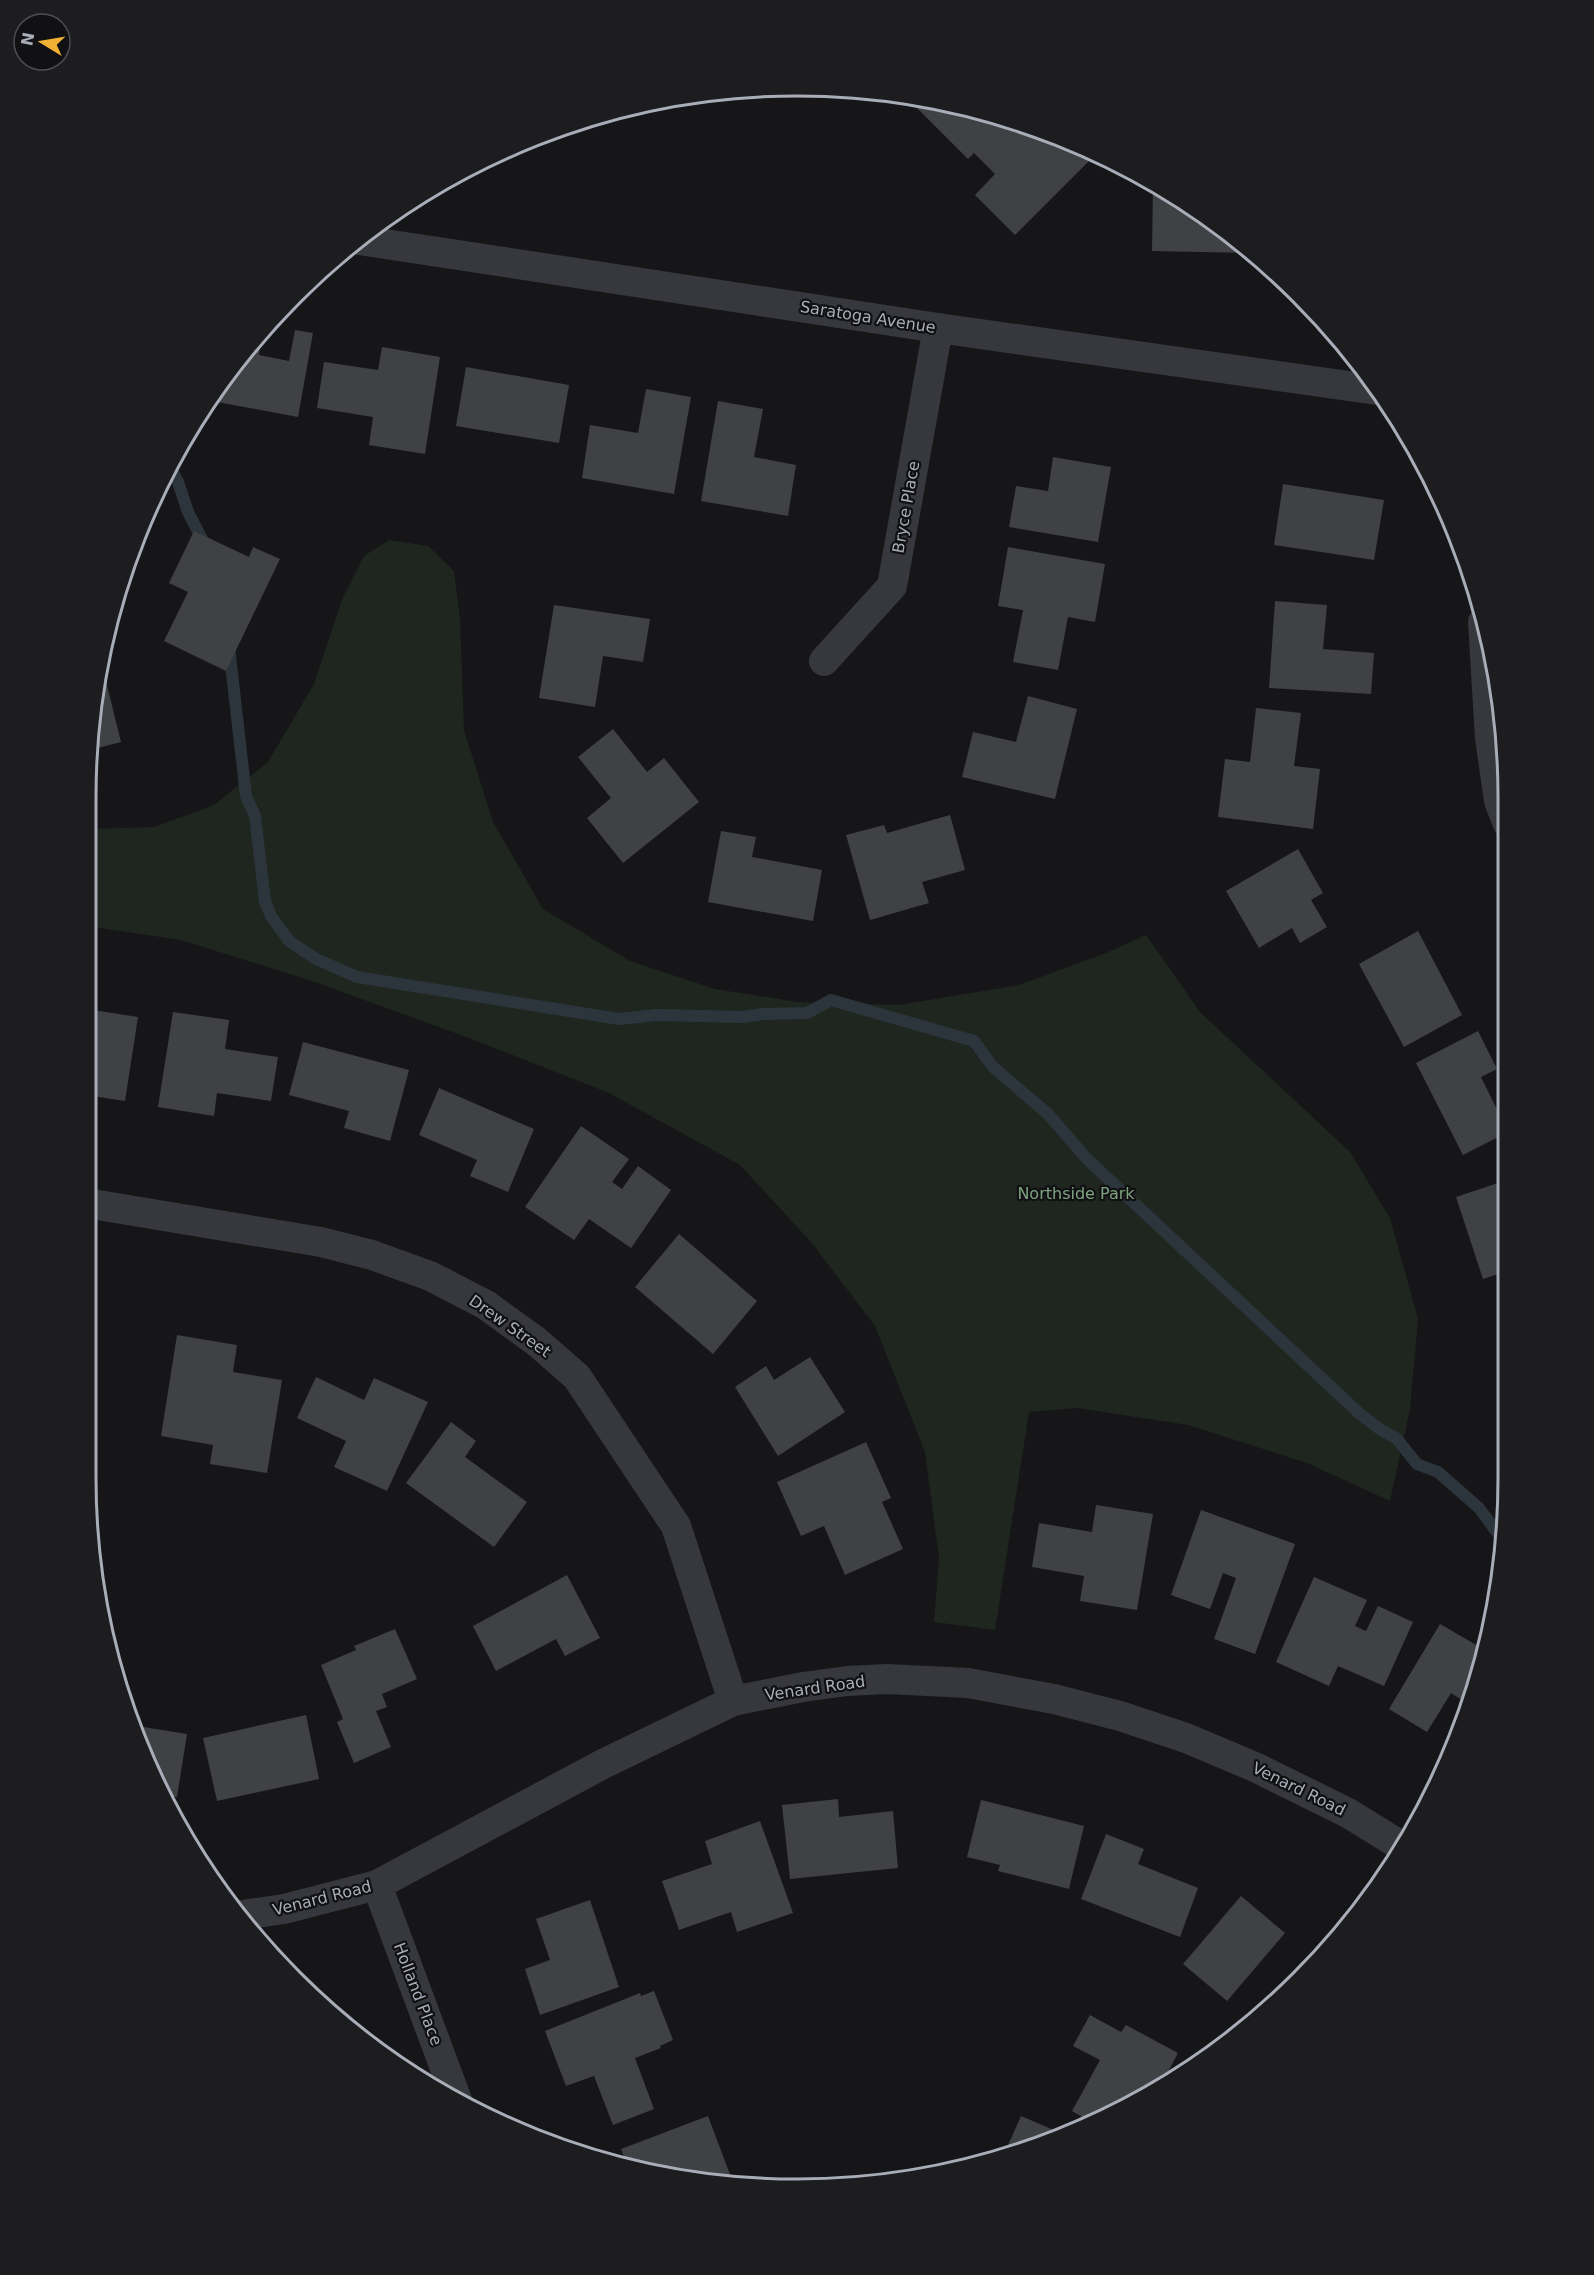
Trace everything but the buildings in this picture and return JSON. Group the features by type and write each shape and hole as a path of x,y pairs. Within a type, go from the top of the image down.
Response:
{"street":[{"name":"Saratoga Avenue","path":"369,242 938,328 1366,388"},
{"name":"Bryce Place","path":"824,661 892,586 938,328"},
{"path":"1484,658 1490,738 1498,793"},
{"name":"Drew Street","path":"96,1205 321,1242 372,1255 429,1276 486,1305 537,1342 577,1377 676,1526 733,1701"},
{"name":"Venard Road","path":"249,1914 284,1909 377,1885 603,1764 733,1701 802,1687 847,1681 887,1679 968,1683 1053,1699 1120,1716 1255,1767 1348,1813 1396,1842"},
{"name":"Holland Place","path":"377,1885 453,2089"}],"green space":[{"name":"Northside Park","path":"389,540 428,546 454,571 460,619 464,730 493,822 543,909 630,961 715,989 798,1002 899,1005 1019,985 1106,953 1146,935 1200,1012 1350,1152 1390,1218 1418,1319 1410,1409 1390,1501 1307,1463 1188,1425 1077,1408 1029,1412 995,1630 934,1622 939,1558 925,1452 875,1326 811,1242 740,1165 609,1093 469,1038 312,981 181,940 96,927 96,829 154,827 214,805 268,762 314,684 343,597 364,556"}],"waterway":[{"path":"174,475 188,512 206,547"},
{"path":"229,647 246,796 255,816 265,901 271,916 289,941 316,959 357,977 619,1019 657,1015 743,1017 807,1013 831,1000 974,1041 993,1067 1048,1114 1087,1159 1360,1414 1396,1438 1417,1464 1438,1472 1479,1508 1495,1530"}]}
